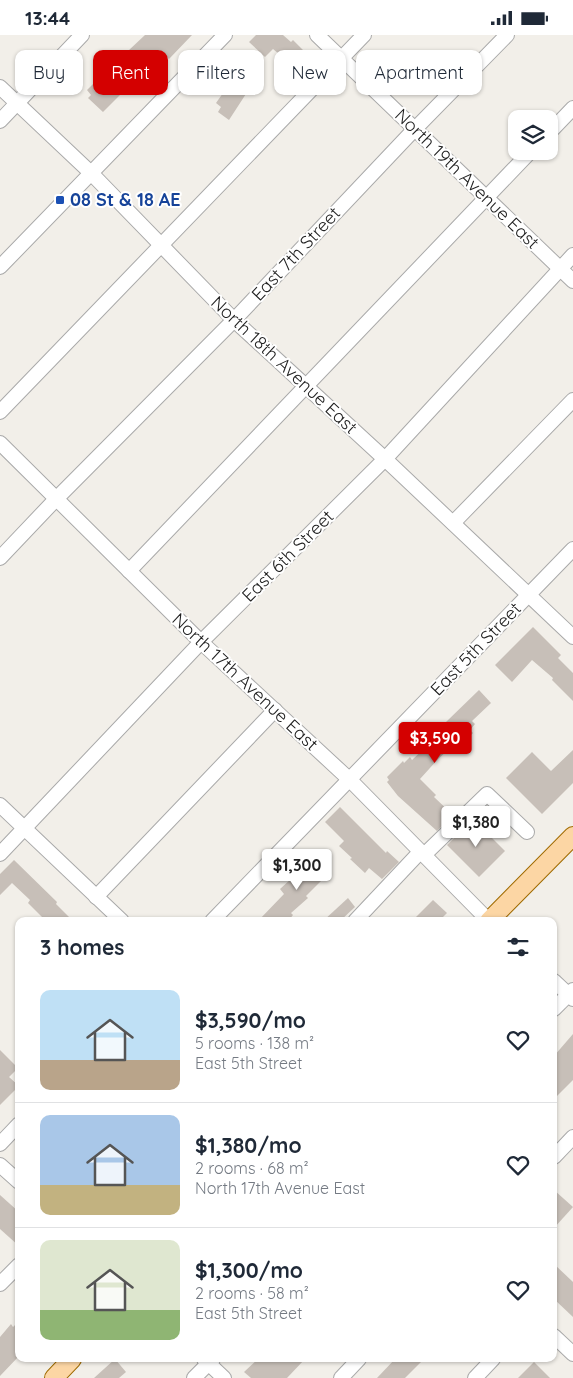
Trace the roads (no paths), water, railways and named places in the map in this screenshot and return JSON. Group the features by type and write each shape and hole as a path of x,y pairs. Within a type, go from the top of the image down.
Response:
{"main road":[{"path":"493,917 573,836"},
{"path":"54,1378 69,1362"}],"street":[{"path":"0,121 82,35"},
{"path":"0,267 225,35"},
{"path":"346,54 364,35"},
{"name":"East 7th Street","path":"0,558 234,320 415,128 507,35"},
{"name":"North 19th Avenue East","path":"323,37 335,50"},
{"name":"North 19th Avenue East","path":"346,62 573,281"},
{"name":"North 18th Avenue East","path":"0,87 91,173 234,320 385,459 573,637"},
{"path":"0,412 306,95"},
{"path":"558,124 573,108"},
{"path":"129,571 522,160"},
{"name":"East 6th Street","path":"0,854 201,642 385,459 573,255"},
{"path":"453,523 573,400"},
{"name":"North 17th Avenue East","path":"0,443 201,642 350,780 485,917"},
{"name":"East 5th Street","path":"216,917 573,549"},
{"path":"96,897 274,710"},
{"path":"359,917 422,854 487,794 527,832"},
{"path":"0,805 118,917"},
{"path":"557,983 572,995 557,1007"},
{"path":"0,1144 15,1129"},
{"path":"557,1154 573,1137"},
{"path":"0,1165 15,1178"},
{"path":"0,1284 15,1269"},
{"path":"557,1339 573,1354"},
{"path":"194,1378 206,1362"},
{"path":"210,1362 224,1378"},
{"path":"340,1378 356,1362"},
{"path":"475,1378 490,1362"}],"place":[{"name":"08 St & 18 AE","path":"60,200"}]}
